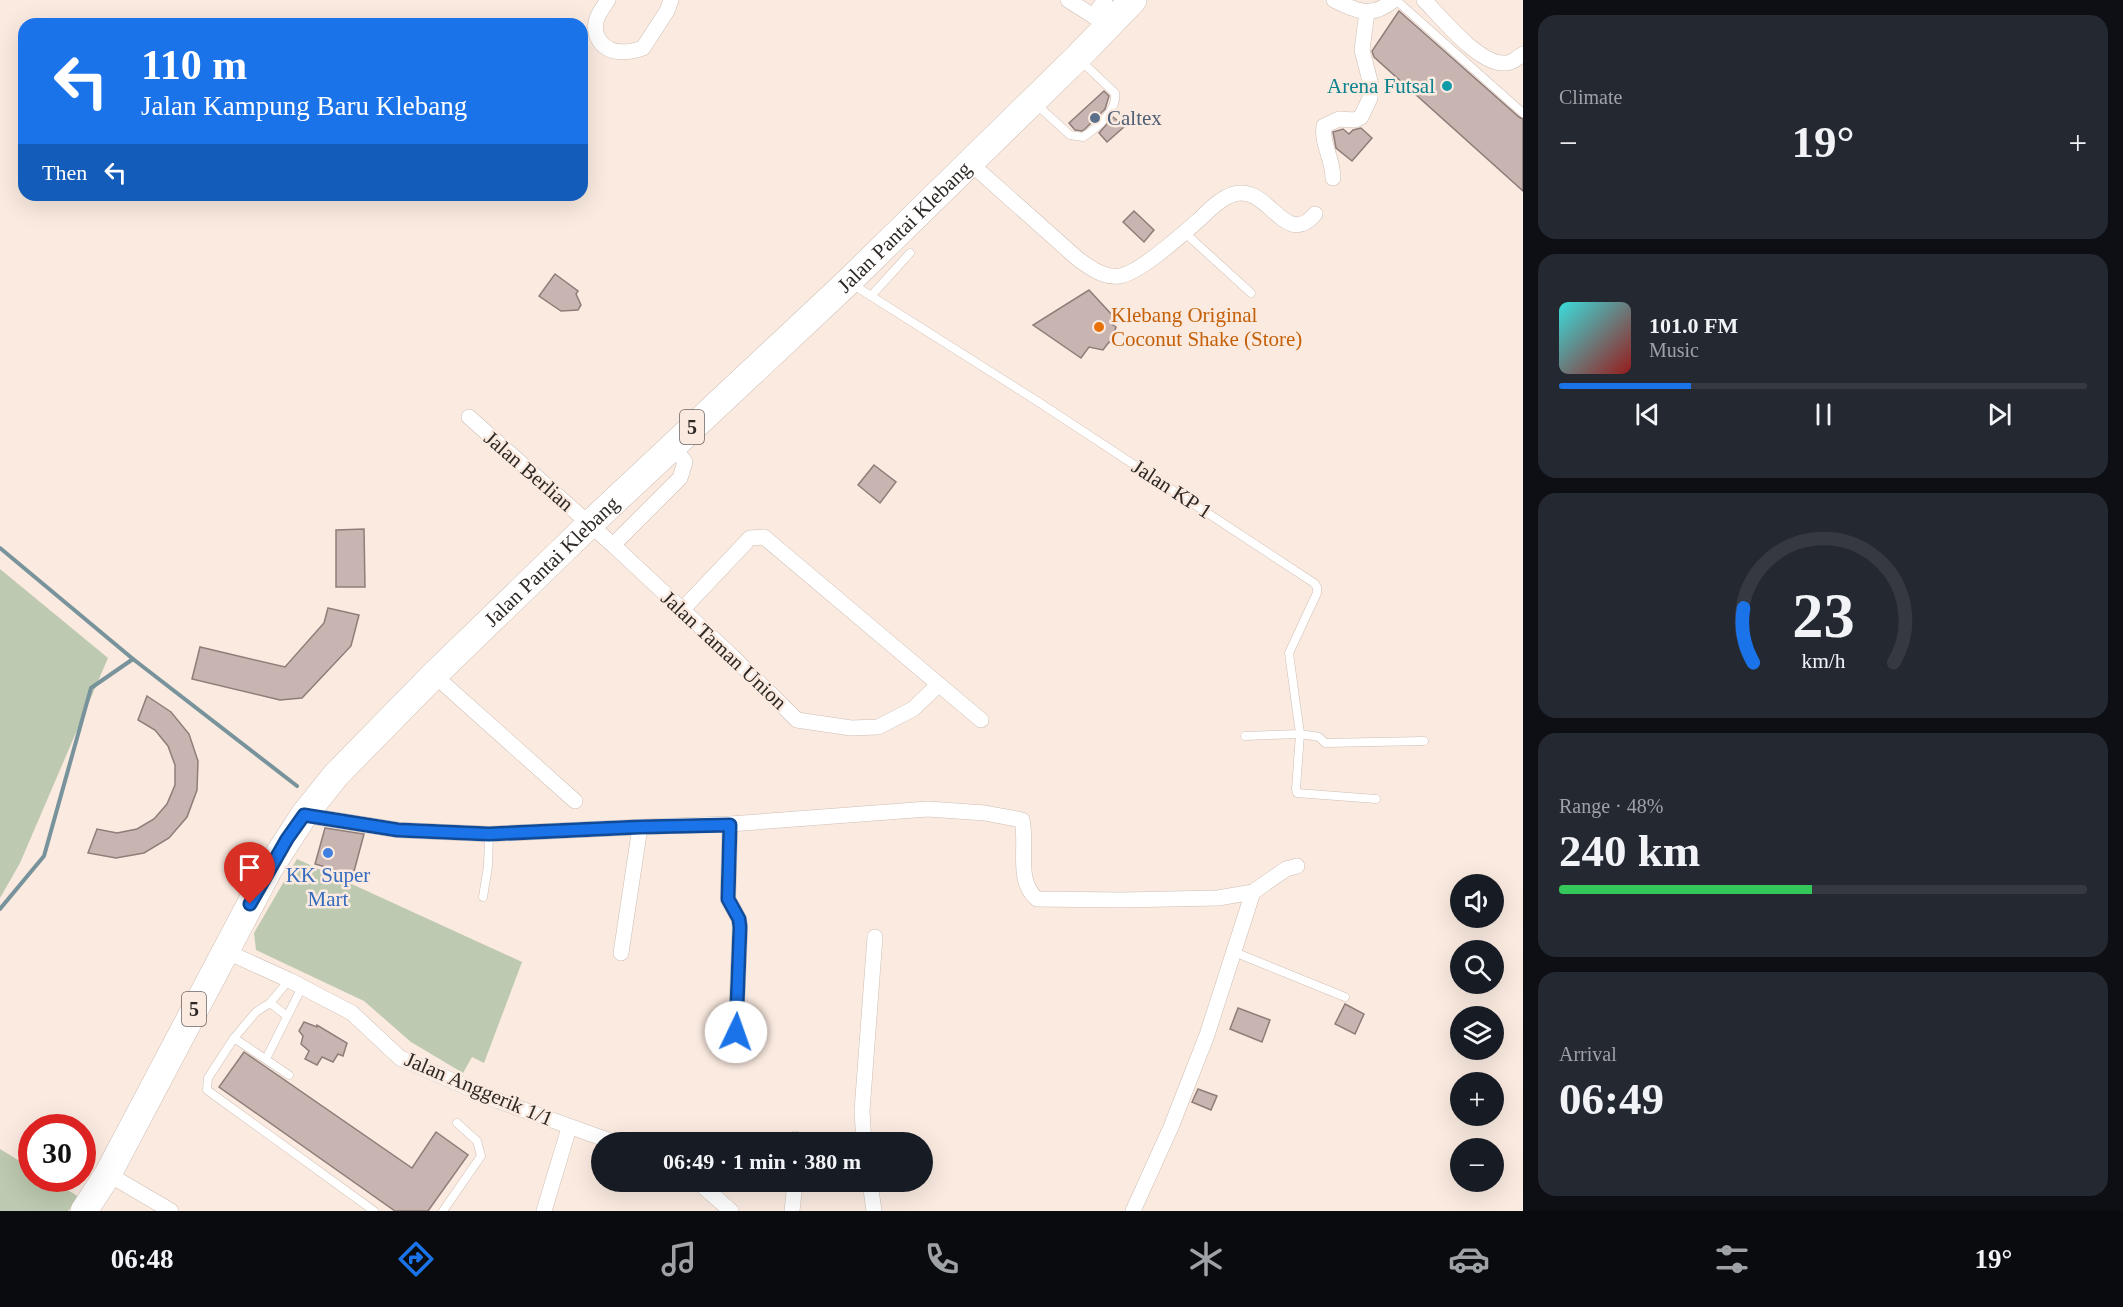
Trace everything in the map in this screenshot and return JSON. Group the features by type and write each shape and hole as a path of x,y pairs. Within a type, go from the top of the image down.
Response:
{"highway":[{"name":"Jalan Pantai Klebang","path":"84,1211 108,1173 268,869 304,815 336,775 434,675 590,524 848,282 1077,58 1102,14 1133,0"}],"street":[{"path":"608,0 598,16 596,30 598,38 608,49 626,53 643,48 667,11 671,0"},
{"path":"1068,0 1102,14"},
{"path":"1334,0 1367,12 1384,9 1395,0"},
{"path":"1424,0 1466,42 1491,61 1514,62 1523,54"},
{"path":"1334,178 1333,165 1322,137 1324,126 1339,119 1355,120 1361,117 1370,98 1369,72 1363,61 1362,50 1367,12"},
{"path":"969,162 1078,259 1103,274 1117,277 1130,273 1185,233 1218,202 1234,194 1246,193 1257,197 1282,220 1293,225 1309,222 1315,214"},
{"name":"Jalan Berlian","path":"468,417 590,524"},
{"path":"613,545 680,478 685,462 673,446"},
{"name":"Jalan Taman Union","path":"590,524 797,720 851,728 878,727 913,709 938,685"},
{"path":"682,610 750,538 764,537 981,720"},
{"path":"434,675 575,801"},
{"path":"304,815 398,830 489,834 730,825 928,809 985,813 1022,820 1025,832 1025,876 1029,892 1037,899 1218,898 1253,892 1286,869 1297,866"},
{"path":"730,825 728,899 739,919 740,927 735,1054"},
{"path":"621,953 640,827"},
{"path":"1133,1211 1171,1127 1207,1035 1253,892"},
{"path":"863,1132 862,1111 874,937"},
{"name":"Jalan Anggerik 1/1","path":"225,951 296,983 352,1013 400,1058 499,1101 591,1135"},
{"path":"544,1211 569,1128"},
{"path":"108,1173 171,1211"},
{"path":"709,1192 730,1211"},
{"path":"792,1211 795,1192"},
{"path":"871,1192 874,1211"}],"lane":[{"path":"1395,0 1523,113"},
{"path":"1033,101 1070,135 1083,137 1089,133 1114,106 1116,99 1115,93 1077,58"},
{"path":"1185,233 1251,293"},
{"path":"871,296 910,253"},
{"name":"Jalan KP 1","path":"848,282 1047,408 1314,583 1317,593 1289,653 1300,734 1296,789 1298,793 1376,799"},
{"path":"1245,736 1300,734 1320,737 1325,743 1424,741"},
{"path":"483,897 488,866 489,834"},
{"path":"1234,952 1345,997"},
{"path":"296,983 256,1012 234,1038 208,1078 207,1090 374,1211"},
{"path":"266,1059 287,1016 296,983"},
{"path":"270,1003 287,1016"},
{"path":"234,1038 288,1075"},
{"path":"443,1211 481,1156 477,1141 457,1123"}],"green space":[{"path":"0,569 108,658 20,863 0,898"},
{"path":"297,859 522,962 484,1063 472,1057 463,1073 411,1042 364,1001 256,950 254,933"},
{"path":"0,1149 18,1160 18,1192 71,1192 79,1197 68,1211 0,1211"}],"building":[{"name":"Arena Futsal","path":"1399,11 1523,119 1523,191 1374,57 1372,51"},
{"path":"1104,91 1109,96 1105,109 1085,129 1075,130 1069,123"},
{"path":"1113,117 1125,126 1107,142 1099,133"},
{"path":"1361,128 1372,138 1352,161 1336,148 1333,132 1343,129 1349,134"},
{"path":"1134,211 1154,230 1144,242 1123,222"},
{"path":"555,274 578,291 576,294 581,305 578,310 561,311 539,296"},
{"path":"1089,290 1113,316 1110,323 1116,327 1111,343 1109,342 1103,350 1089,347 1081,358 1033,325"},
{"path":"874,465 896,482 880,503 858,485"},
{"path":"364,529 365,587 336,587 336,530"},
{"path":"328,608 359,615 351,646 302,698 280,700 192,679 200,647 285,667 324,623"},
{"path":"147,696 171,712 189,734 198,761 197,790 187,817 169,838 144,853 116,858 88,853 97,829 117,833 137,829 154,819 167,804 175,785 175,765 168,746 155,730 138,720"},
{"path":"325,828 364,834 353,875 315,864"},
{"path":"1345,1004 1364,1014 1355,1034 1335,1024"},
{"path":"1238,1008 1270,1020 1262,1042 1230,1029"},
{"path":"304,1022 317,1027 317,1025 347,1043 343,1056 338,1054 333,1062 322,1057 317,1065 305,1059 309,1051 301,1044 303,1036 299,1031"},
{"path":"244,1052 412,1168 436,1132 468,1155 428,1211 395,1211 219,1087"},
{"path":"1198,1089 1217,1096 1211,1110 1192,1102"}],"waterway":[{"path":"0,548 133,659 297,786"},
{"path":"0,909 44,856 91,688 133,659"}],"place":[{"name":"Arena Futsal","path":"1447,86"},
{"name":"Caltex","path":"1095,118"},
{"name":"Klebang Original Coconut Shake (Store)","path":"1099,327"},
{"name":"KK Super Mart","path":"328,853"}],"route":[{"path":"250,904 268,869 304,815 398,830 489,834 730,825 728,899 739,919 740,927 736,1032"}]}
